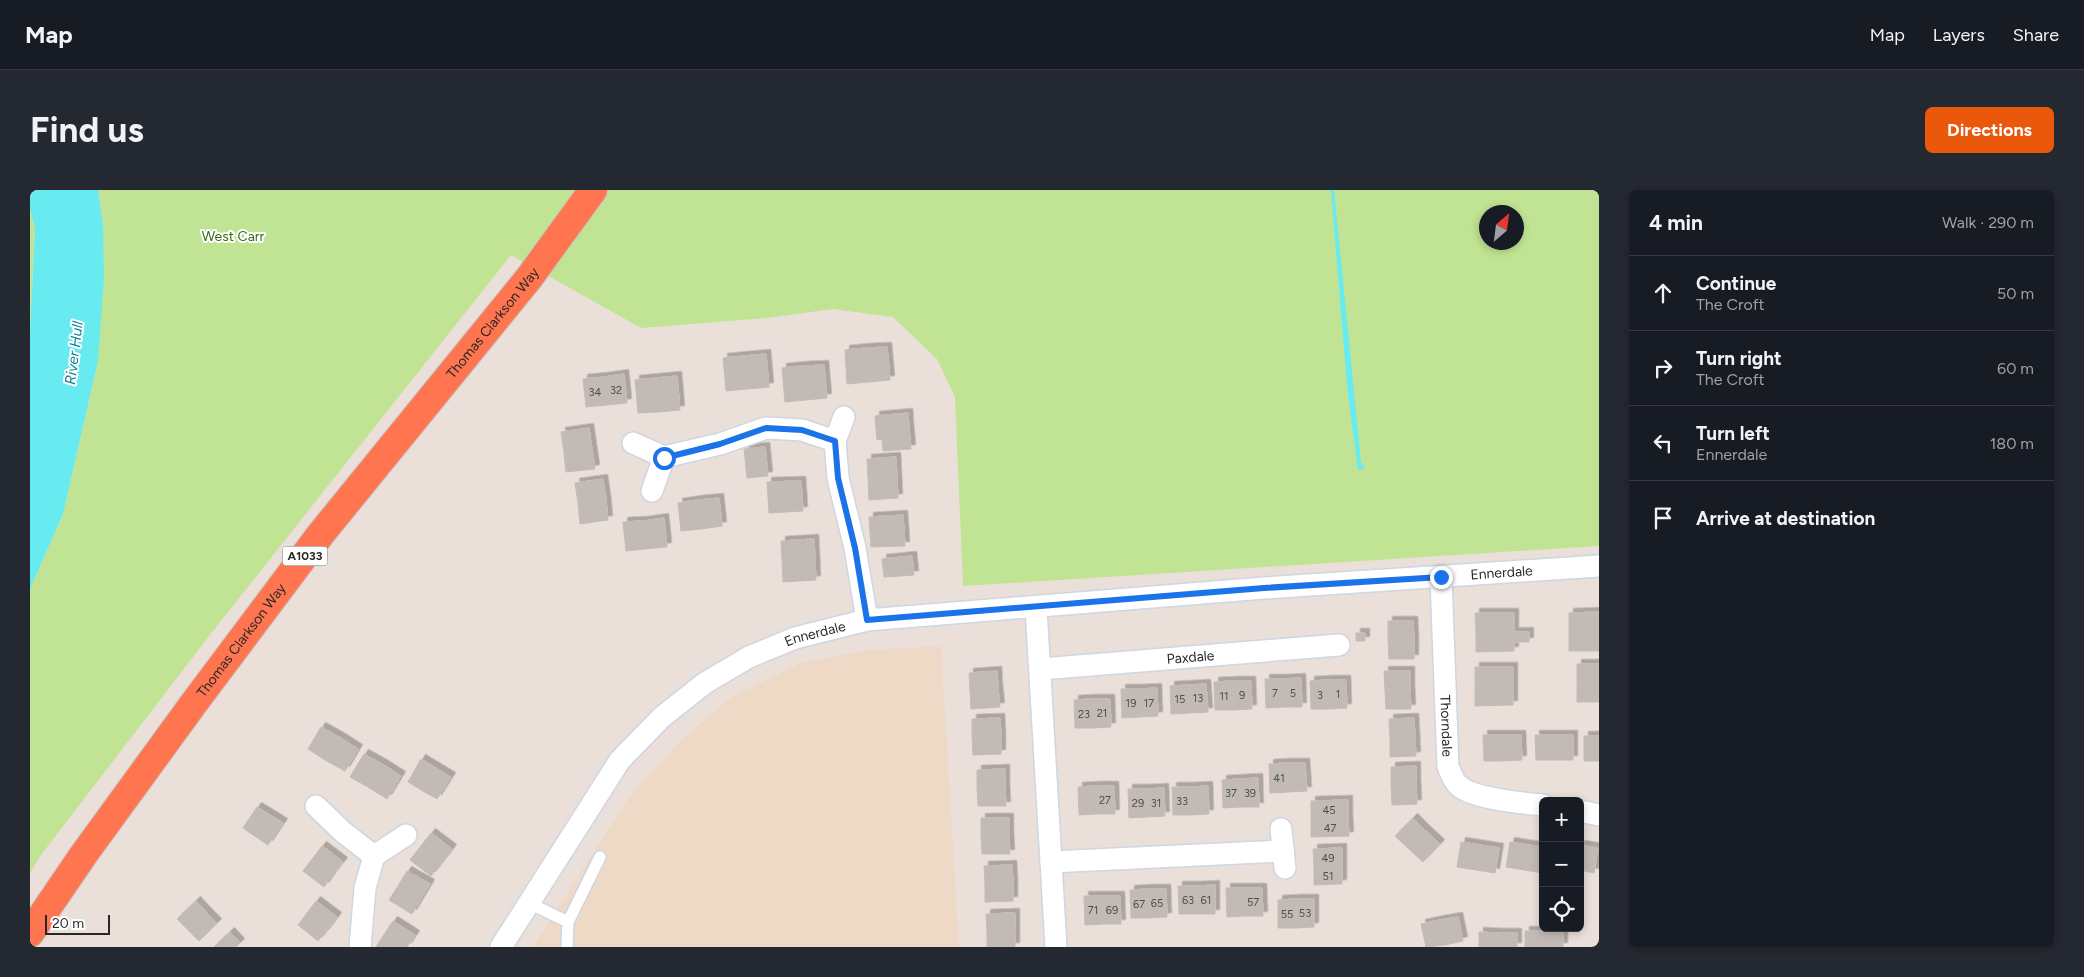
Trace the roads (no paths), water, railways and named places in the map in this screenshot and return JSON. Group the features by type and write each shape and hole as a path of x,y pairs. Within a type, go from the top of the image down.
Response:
{"highway":[{"name":"Thomas Clarkson Way","path":"30,933 84,854 194,703 320,536 529,278 593,190"}],"street":[{"path":"844,417 835,441 838,478 855,548 867,620"},
{"path":"633,443 664,458 720,444 766,428 802,430 835,441"},
{"path":"652,491 664,458"},
{"name":"Ennerdale","path":"502,947 620,760 662,717 705,683 749,657 795,638 867,620 1036,608 1264,588 1599,566"},
{"name":"Thorndale","path":"1441,577 1448,767 1457,785 1472,793 1508,801 1539,805"},
{"path":"1036,608 1056,947"},
{"name":"Paxdale","path":"1041,669 1339,644"},
{"path":"316,806 343,832 374,856"},
{"path":"1584,812 1599,815"},
{"path":"1052,862 1284,860 1282,829"},
{"path":"360,947 365,888 374,856 406,835"}],"lane":[{"path":"567,947 568,922 600,857"},
{"path":"529,903 568,922"}],"water":[{"name":"River Hull","path":"30,190 98,190 103,224 104,278 98,361 63,514 30,589 30,332 35,229 30,209"},
{"path":"1331,190 1334,190 1361,462 1365,468 1358,470 1347,386"}],"park label":[{"name":"West Carr","path":"233,236"}]}
